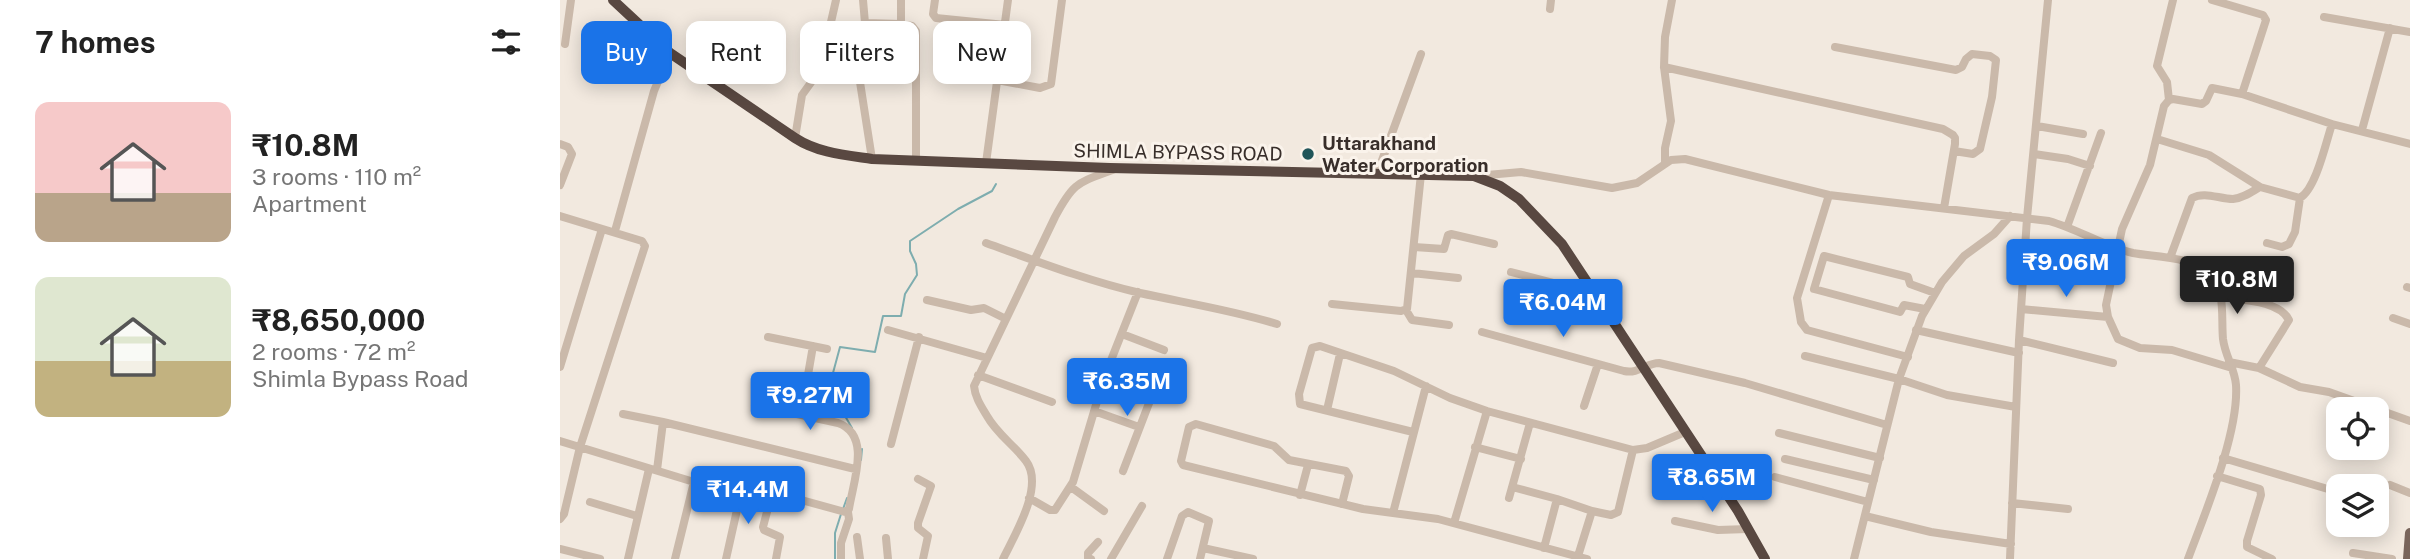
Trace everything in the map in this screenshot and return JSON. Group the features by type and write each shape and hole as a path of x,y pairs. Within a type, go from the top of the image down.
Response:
{"highway":[{"name":"SHIMLA BYPASS ROAD","path":"612,0 635,21"},
{"name":"SHIMLA BYPASS ROAD","path":"672,54 804,145 846,156 1117,169 1474,176 1500,186 1519,199 1562,244 1765,559"}],"main road":[{"path":"2408,559 2410,533"}],"street":[{"path":"565,44 570,0"},
{"path":"795,138 802,95 820,70 836,0"},
{"path":"863,0 864,21"},
{"path":"901,0 901,21"},
{"path":"935,0 933,14 936,18 966,21"},
{"path":"1005,21 1008,0"},
{"path":"1019,84 1041,88 1051,84 1062,0"},
{"path":"1665,163 1665,148 1671,121 1664,67 1665,37 1672,0"},
{"path":"2010,559 2027,218 2048,0"},
{"path":"2173,0 2157,66 2166,82 2169,100 2164,106 2150,165 2122,229 2106,305 2108,317 2118,339 2140,348 2172,350 2231,365 2259,368 2300,387 2329,392 2410,421"},
{"path":"2212,0 2263,15 2266,20 2242,94"},
{"path":"2324,18 2410,32"},
{"path":"2362,130 2390,28"},
{"path":"1835,47 1956,70 1962,68 1972,54 1990,56 1996,60 1994,87 1980,149 1973,154 1954,151"},
{"path":"1377,174 1421,54"},
{"path":"1664,67 1942,129 1953,135 1954,151 1944,208"},
{"path":"615,231 657,84"},
{"path":"860,84 872,159"},
{"path":"916,84 916,159"},
{"path":"986,163 996,84"},
{"path":"2169,100 2202,104 2212,88 2242,94 2332,124 2409,144 2410,133"},
{"path":"2267,243 2282,247 2289,244 2295,232 2300,198 2312,184 2332,124"},
{"path":"2037,126 2082,134"},
{"path":"2067,227 2101,133"},
{"path":"2157,139 2209,155 2260,187 2300,198"},
{"path":"560,144 568,147 572,154 560,185"},
{"path":"2034,154 2068,159 2090,166"},
{"path":"1474,176 1521,172 1612,188 1637,183 1665,163 1677,158 1829,195 2027,218 2067,227 2117,248 2197,265 2208,271 2221,297 2223,340 2236,386 2235,408 2223,458 2188,559"},
{"path":"1003,559 1029,498 1031,471 1025,460 990,421 977,399 974,389 978,375 1070,190 1078,183 1117,169"},
{"path":"1421,174 1406,310 1412,320 1449,325"},
{"path":"2170,258 2192,198 2201,194 2233,199 2260,187"},
{"path":"1829,195 1797,298 1801,322 1807,330 1908,357"},
{"path":"560,216 615,231 642,241 645,246 580,447 564,514 560,519"},
{"path":"1854,559 1899,379 1925,309 1964,256 2002,228 2010,216"},
{"path":"560,367 602,229"},
{"path":"1414,247 1444,249 1448,235 1451,234 1494,244"},
{"path":"986,243 1138,292 1213,306 1277,324"},
{"path":"1925,309 1904,305 1900,312 1815,289 1824,256 1908,277 1910,284 1935,293"},
{"path":"1511,272 1577,289 1591,286"},
{"path":"1412,273 1458,278"},
{"path":"1029,498 1053,511 1071,487 1104,378 1138,292"},
{"path":"2221,297 2266,305 2288,317 2288,324 2259,368"},
{"path":"927,300 968,310 985,309 1006,319"},
{"path":"1332,303 1406,310"},
{"path":"2021,309 2108,317"},
{"path":"2393,318 2410,324"},
{"path":"888,330 987,358"},
{"path":"1916,330 2019,353"},
{"path":"1482,332 1629,372 1659,363 1745,383 1887,425"},
{"path":"1122,334 1164,350"},
{"path":"768,337 827,349"},
{"path":"891,444 919,337"},
{"path":"2019,340 2113,363"},
{"path":"801,415 813,346"},
{"path":"1413,432 1300,404 1298,394 1312,348 1320,346 1394,371 1487,411 1633,450 1647,449 1685,432"},
{"path":"1327,410 1340,354"},
{"path":"1805,356 1899,379 1947,395 2016,407"},
{"path":"1584,406 1598,364"},
{"path":"978,375 1052,402"},
{"path":"1104,378 1149,395 1151,400 1123,471"},
{"path":"1393,513 1426,386"},
{"path":"755,405 838,423 849,428 859,447 849,519 841,543 841,559"},
{"path":"1094,411 1139,427"},
{"path":"1454,523 1487,411"},
{"path":"622,414 855,469"},
{"path":"628,559 637,516 653,470 663,422"},
{"path":"1509,498 1530,422"},
{"path":"1342,504 1348,472 1289,460 1274,446 1196,424 1192,424 1188,431 1181,461 1183,465 1342,504 1454,523 1583,558 1592,511"},
{"path":"1779,433 1880,458"},
{"path":"560,442 694,482 735,491 739,501 726,559"},
{"path":"1475,447 1521,459"},
{"path":"1512,487 1611,515 1618,512 1633,450"},
{"path":"2223,458 2326,488"},
{"path":"1785,459 1874,480"},
{"path":"1300,495 1308,465"},
{"path":"2217,476 2257,487 2261,491 2247,547 2272,559"},
{"path":"1775,477 1868,502"},
{"path":"918,479 931,486 918,523 918,528 926,533 928,539 923,559"},
{"path":"675,559 694,482"},
{"path":"738,494 748,485 848,512"},
{"path":"2390,485 2410,493"},
{"path":"1071,487 1104,510"},
{"path":"772,493 763,527 780,537 776,559"},
{"path":"1544,548 1557,499"},
{"path":"590,502 637,516"},
{"path":"2012,503 2068,509"},
{"path":"1111,559 1142,506"},
{"path":"1167,559 1180,520 1186,513 1209,521 1200,559"},
{"path":"1865,516 1931,532 2011,544"},
{"path":"1675,521 1718,530 1748,529"},
{"path":"857,537 860,559"},
{"path":"886,538 888,559"},
{"path":"1091,559 1088,558 1088,553 1098,542"},
{"path":"560,548 600,559"},
{"path":"1203,548 1253,559"},
{"path":"2353,553 2392,559"}],"waterway":[{"path":"852,428 834,397 830,384 840,347 875,352 883,316 901,316 905,294 917,275 910,241 958,209 992,191 996,184"},
{"path":"861,460 862,449"},
{"path":"843,509 847,498"},
{"path":"835,559 835,533 841,514"}],"place":[{"name":"Uttarakhand Water Corporation","path":"1308,154"}]}
